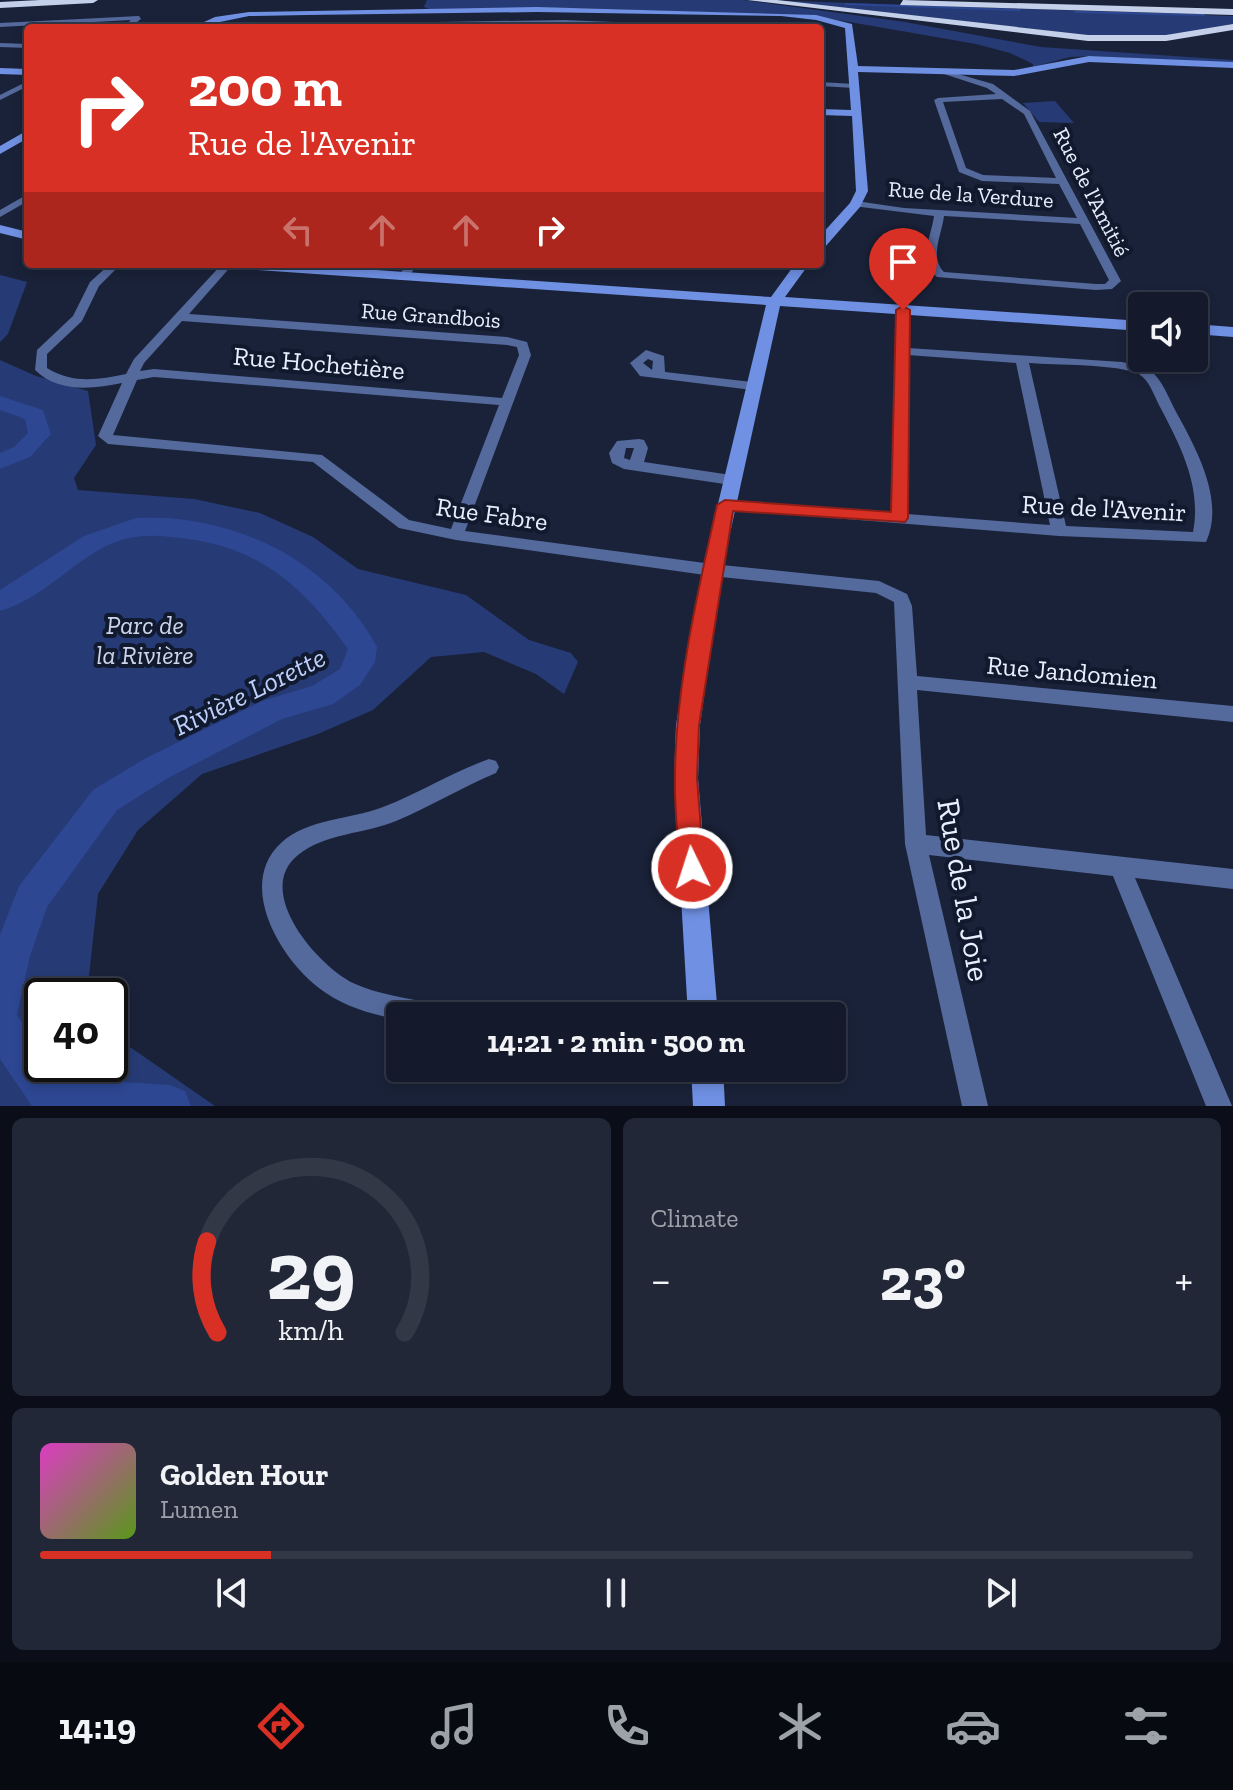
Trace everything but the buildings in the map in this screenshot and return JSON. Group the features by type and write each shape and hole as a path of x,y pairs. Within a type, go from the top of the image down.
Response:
{"highway":[{"path":"0,5 93,0"},
{"path":"752,0 1088,38 1175,37 1233,27"},
{"path":"828,0 882,2"},
{"path":"942,0 1184,11"},
{"path":"1083,0 1233,10"},
{"path":"896,3 1233,10"}],"street":[{"path":"415,11 418,0"},
{"path":"546,9 546,24"},
{"path":"208,24 237,15 546,9 830,20 849,26 862,191 856,204 824,240"},
{"path":"72,24 74,20 139,18 130,24"},
{"path":"0,25 58,21 57,24"},
{"path":"0,45 24,46"},
{"path":"853,69 1021,73 1083,59 1233,65"},
{"path":"0,71 24,72"},
{"name":"Rue de l'Amitié","path":"939,213 940,225 930,252 933,268 941,275 1096,287 1113,285 1113,277 1027,113 990,86 947,72"},
{"path":"824,84 854,86"},
{"path":"0,98 24,85"},
{"path":"1004,96 938,100 962,170 982,178 1064,181"},
{"path":"824,112 857,113"},
{"path":"0,151 24,136"},
{"path":"0,214 24,199"},
{"name":"Rue de la Verdure","path":"856,204 939,213 1084,221"},
{"path":"0,229 24,235"},
{"name":"Rue Hochetière","path":"112,268 94,284 78,318 47,346 39,358 41,370 49,376 71,383 129,379 154,373 507,402"},
{"path":"129,379 138,362 224,268"},
{"path":"278,268 1128,325"},
{"path":"403,278 409,268"},
{"path":"702,1002 686,778 688,725 712,570 752,386 774,303 799,268"},
{"path":"899,518 903,310"},
{"name":"Rue Grandbois","path":"181,317 518,342 526,350 525,355 456,535"},
{"path":"1208,330 1233,332"},
{"name":"Rue de l'Avenir","path":"725,505 1059,531 1200,538 1203,490 1154,382 1145,372 1122,366 902,351"},
{"path":"1022,360 1059,531"},
{"path":"658,374 752,386"},
{"name":"Rue Fabre","path":"129,379 105,436 113,441 317,458 404,524 456,535 712,570 879,587 894,592"},
{"path":"636,466 731,480"},
{"name":"Rue de la Joie","path":"894,592 904,606 916,844 975,1106"},
{"name":"Rue Jandomien","path":"907,682 1233,714"},
{"path":"386,1004 363,999 331,983 289,937 269,884 274,867 301,840 388,815 446,784 489,767"},
{"path":"916,844 1233,879"},
{"path":"1119,865 1219,1106"},
{"path":"708,1082 709,1106"}],"green space":[{"path":"427,0 743,0 905,22 1041,47 1233,60 1233,63 1091,56 1070,57 1033,67 1033,64 1010,53 976,44 815,16 576,8 429,9 424,7"},
{"path":"764,0 1233,16 1233,24 1168,36 1104,37"},
{"path":"1055,101 1074,123 1039,122 1023,103"},
{"path":"0,275 27,282 8,334 0,342"},
{"name":"Parc de la Rivière","path":"0,360 36,376 88,391 96,445 74,478 78,490 194,499 260,513 313,537 358,569 466,595 529,640 571,653 578,662 564,694 536,674 484,652 431,657 373,710 318,734 202,774 138,830 98,894 89,978 24,978 24,1082 128,1082 128,1044 215,1106 0,1106"}],"waterway":[{"path":"846,4 1020,10"},
{"path":"1076,12 1204,15"},
{"name":"Rivière Lorette","path":"0,403 35,415 40,434 22,452 0,462"},
{"name":"Rivière Lorette","path":"0,601 25,589 81,549 117,531 145,526 181,529 240,541 287,565 326,600 363,647 360,662 350,677 322,695 273,710 157,768 105,800 32,898 11,956 0,1009"},
{"name":"Rivière Lorette","path":"0,1024 51,1098 170,1106"}],"route":[{"path":"692,868 686,778 688,725 725,505 899,518 903,310"}]}
